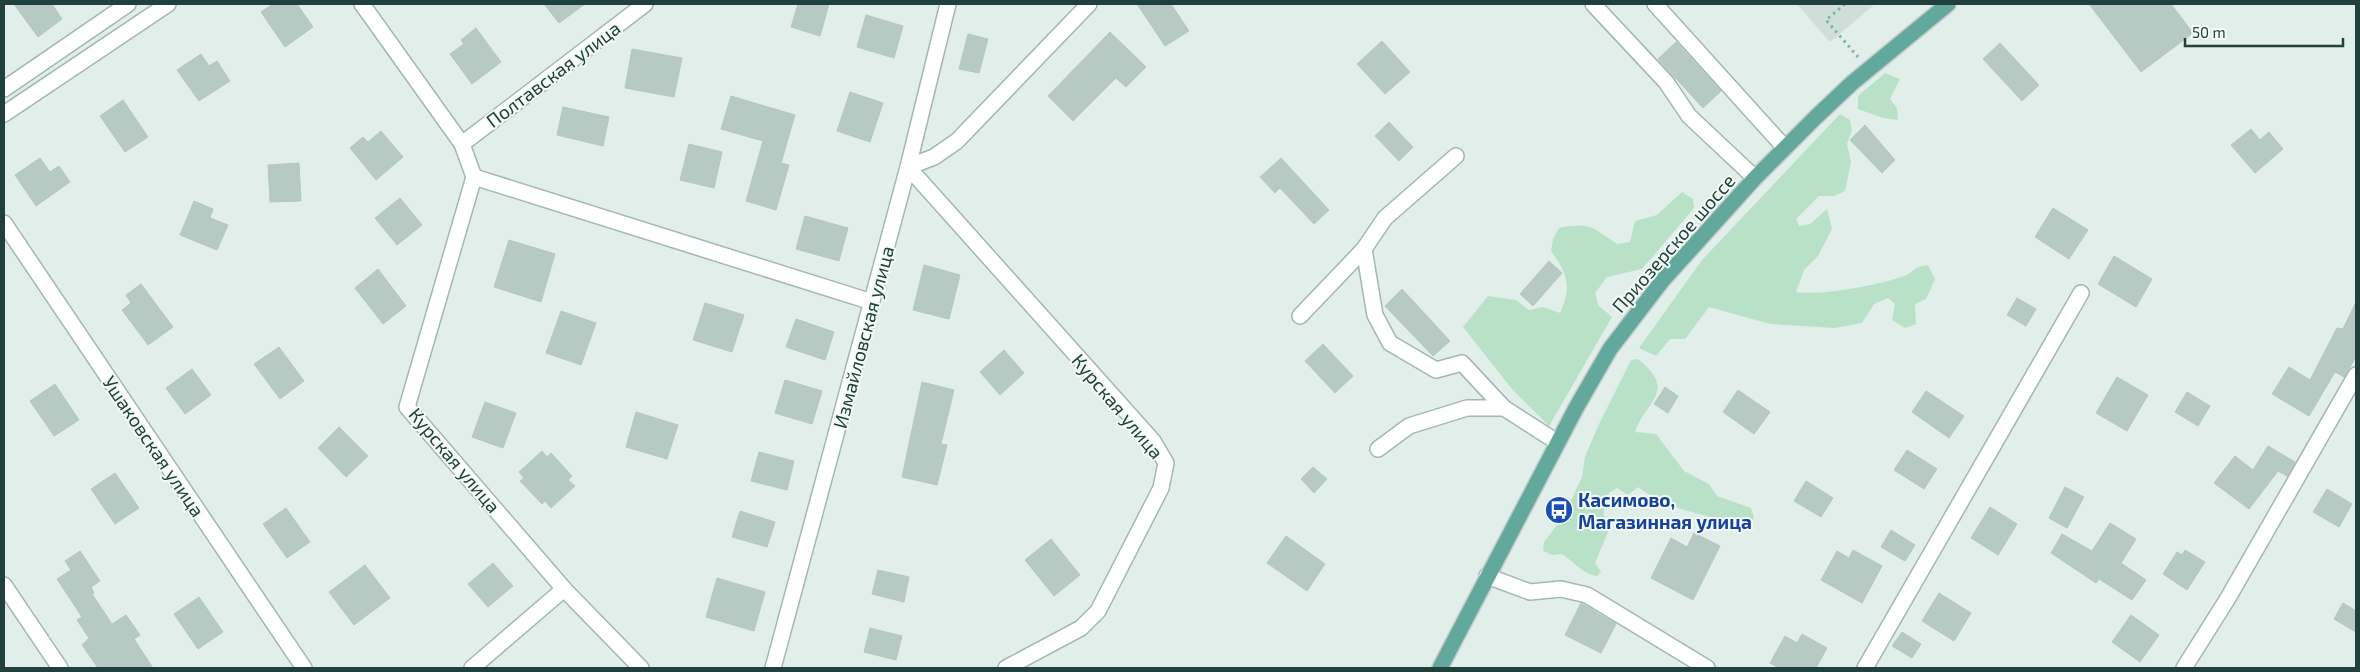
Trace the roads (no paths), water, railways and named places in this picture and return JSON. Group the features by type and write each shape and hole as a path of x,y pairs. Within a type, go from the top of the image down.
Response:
{"main road":[{"name":"Приозерское шоссе","path":"1440,668 1558,442 1610,349 1662,281 1785,148 1869,69 1948,4"}],"street":[{"path":"4,88 128,4"},
{"path":"4,114 168,4"},
{"path":"362,4 462,144 474,177 872,302"},
{"name":"Полтавская улица","path":"462,144 645,4"},
{"name":"Измайловская улица","path":"773,668 908,167 948,4"},
{"path":"908,167 934,157 957,141 1089,4"},
{"path":"1593,4 1666,82 1689,116 1756,178"},
{"path":"1656,4 1785,148"},
{"path":"1300,316 1364,249 1385,218 1456,156"},
{"name":"Курская улица","path":"908,167 1153,441 1166,463 1161,488 1098,611 1081,628 1006,668"},
{"name":"Курская улица","path":"474,177 408,407 564,589 641,668"},
{"name":"Ушаковская улица","path":"4,223 304,668"},
{"path":"1364,249 1375,315 1390,343 1436,370 1462,363 1504,408 1558,442"},
{"path":"1865,668 2081,293"},
{"path":"2184,668 2228,598 2356,374"},
{"path":"1378,449 1409,426 1467,408 1504,408"},
{"path":"1487,576 1530,592 1561,589 1587,595 1707,668"},
{"path":"4,585 60,668"},
{"path":"472,668 564,589"}],"place":[{"name":"Касимово, Магазинная улица","path":"1559,510"}]}
